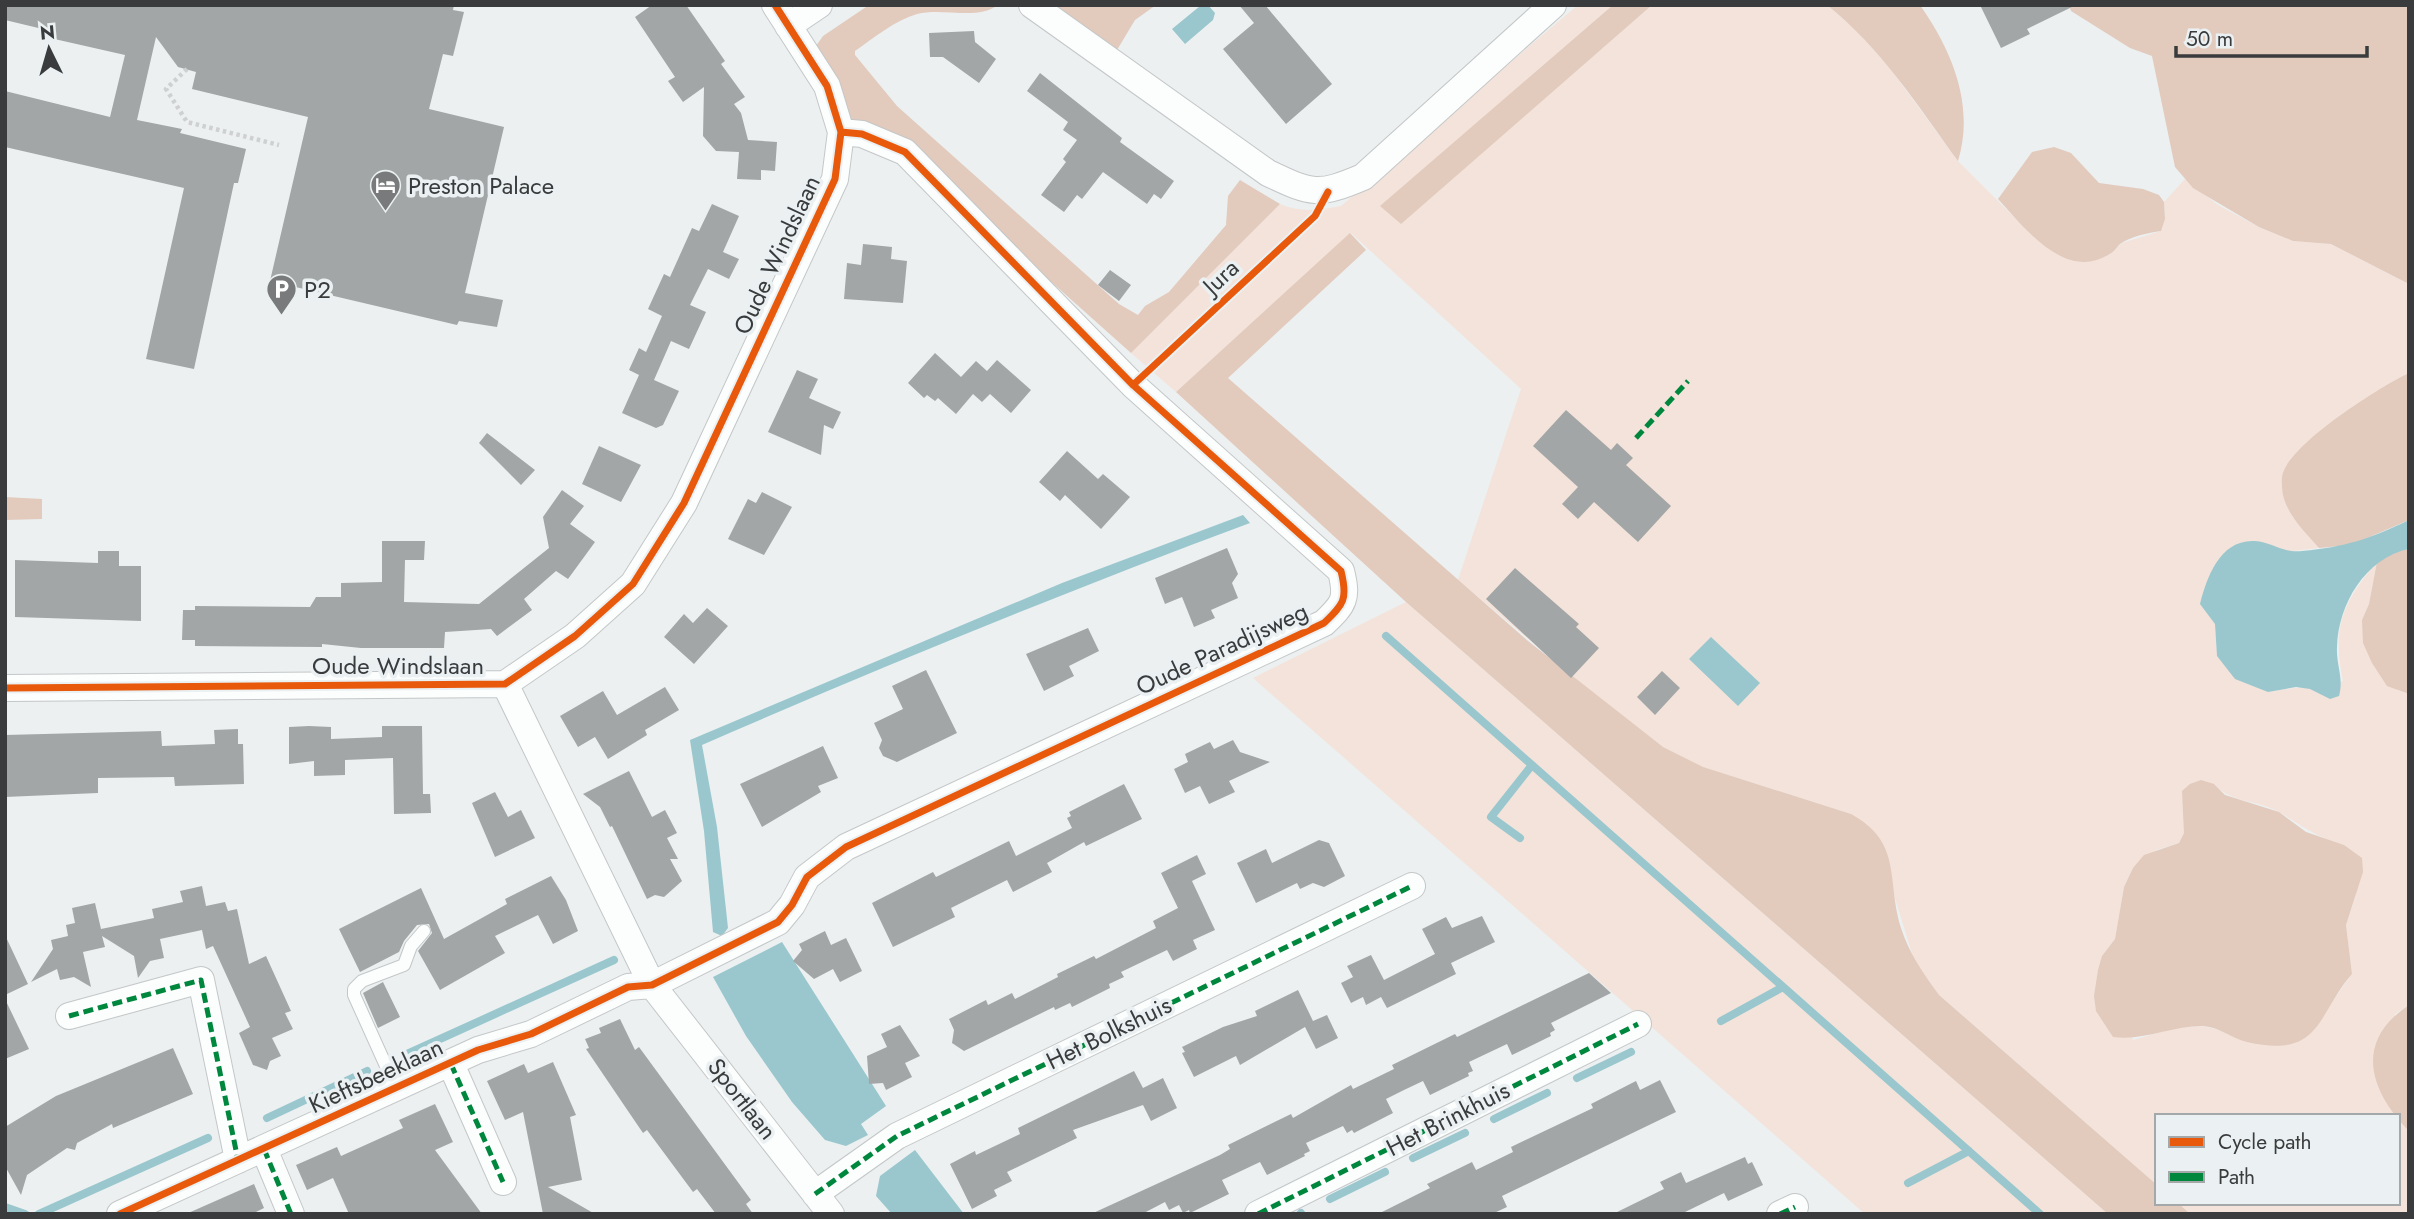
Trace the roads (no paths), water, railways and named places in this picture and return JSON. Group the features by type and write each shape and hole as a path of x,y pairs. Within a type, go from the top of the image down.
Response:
{"street":[{"path":"819,5 781,16 827,86 841,132"},
{"path":"1032,5 1268,173 1302,189 1328,192 1363,177 1549,7"},
{"name":"Oude Windslaan","path":"5,688 505,684 575,636 634,584 684,503 835,179 841,132"},
{"name":"Oude Paradijsweg","path":"652,985 778,922 792,905 807,877 846,847 1324,623 1342,606 1345,589 1341,571 1133,385 905,152 862,134 841,132"},
{"name":"Oude Windslaan","path":"505,684 652,985"},
{"name":"Het Bolkshuis","path":"823,1204 857,1163 897,1136 1412,886"},
{"path":"69,1016 201,980 238,1160"},
{"name":"Kieftsbeeklaan","path":"120,1214 478,1050 531,1034 628,987 652,985"},
{"name":"Sportlaan","path":"652,985 823,1204"},
{"name":"Het Brinkhuis","path":"1258,1214 1637,1024"},
{"name":"Kieftsbeeklaan","path":"451,1064 503,1182"},
{"path":"264,1149 291,1214"}],"lane":[{"path":"396,1089 354,995 354,989 362,981 404,965 411,946 424,931"}],"water":[{"path":"1208,5 1215,13 1213,20 1185,44 1172,29 1200,6"},
{"path":"1243,515 1250,523 974,630 702,745 717,827 728,928 722,936 713,932 704,831 690,740 1062,583"},
{"path":"2409,520 2409,549 2379,562 2367,573 2342,615 2337,647 2341,683 2339,696 2330,699 2310,689 2296,687 2268,692 2235,679 2217,656 2215,624 2200,604 2211,572 2224,553 2243,542 2255,541 2295,551 2331,547 2369,537"},
{"path":"1711,637 1760,683 1738,706 1689,659"},
{"path":"782,942 886,1106 861,1124 868,1135 846,1146 825,1140 792,1102 746,1036 713,977"},
{"path":"915,1150 964,1214 892,1214 876,1196 880,1176"}],"waterway":[{"path":"1386,636 2040,1214"},
{"path":"1520,838 1491,817 1532,765"},
{"path":"407,1054 614,960"},
{"path":"1721,1021 1783,987"},
{"path":"1577,1078 1631,1052"},
{"path":"267,1118 367,1071"},
{"path":"1494,1119 1547,1093"},
{"path":"1413,1158 1465,1133"},
{"path":"39,1214 208,1138"},
{"path":"1908,1183 1969,1151"},
{"path":"1330,1199 1385,1172"},
{"path":"5,1207 25,1214"}],"place":[{"name":"Preston Palace","path":"385,213"},
{"name":"P2","path":"281,317"}]}
